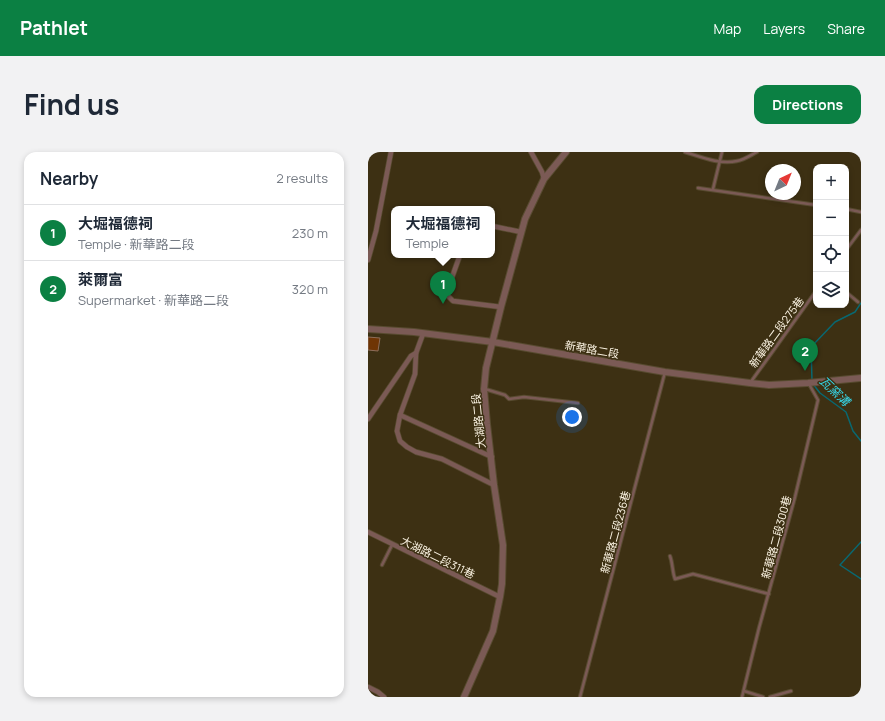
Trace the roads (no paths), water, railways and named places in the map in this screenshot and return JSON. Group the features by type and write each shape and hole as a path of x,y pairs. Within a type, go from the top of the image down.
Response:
{"street":[{"path":"368,260 376,231 391,152"},
{"path":"531,152 542,172 544,179"},
{"name":"大湖路二段","path":"464,697 493,631 500,597 503,545 494,485 484,389 486,368 525,219 544,179 566,152"},
{"path":"495,227 521,232"},
{"path":"459,258 446,294 453,300 501,307"},
{"name":"新華路二段","path":"368,329 493,342 665,372 769,385 861,378"},
{"path":"423,334 416,353 414,374 400,415 397,431 400,441 416,452 442,459 494,485"},
{"path":"368,419 411,356 416,353"},
{"path":"400,415 492,458"},
{"name":"大湖路二段311巷","path":"368,532 500,597"},
{"path":"368,687 384,697"}],"lane":[{"path":"685,152 720,162 739,161 757,152"},
{"path":"713,189 722,152"},
{"path":"698,188 813,205"},
{"path":"849,210 861,212"},
{"path":"849,246 861,230"},
{"path":"849,294 858,302"},
{"name":"新華路二段275巷","path":"750,383 813,295"},
{"name":"新華路二段236巷","path":"580,697 665,372"},
{"name":"新華路二段300巷","path":"742,697 768,594 795,497 818,400 810,383"},
{"path":"484,389 505,395 509,399 524,397 578,403"},
{"path":"382,565 392,544"},
{"path":"670,556 675,579 693,574 768,594"},
{"path":"744,691 763,697"},
{"path":"770,697 791,691"}],"waterway":[{"name":"瓦窯溝","path":"812,381 811,347 835,322 855,312 861,303"},
{"name":"瓦窯溝","path":"813,384 820,393 846,412 853,431 861,441"},
{"name":"瓦窯溝","path":"861,542 840,565 861,579"}],"place":[{"name":"大堀福德祠","path":"443,304"},
{"name":"萊爾富","path":"805,371"}]}
